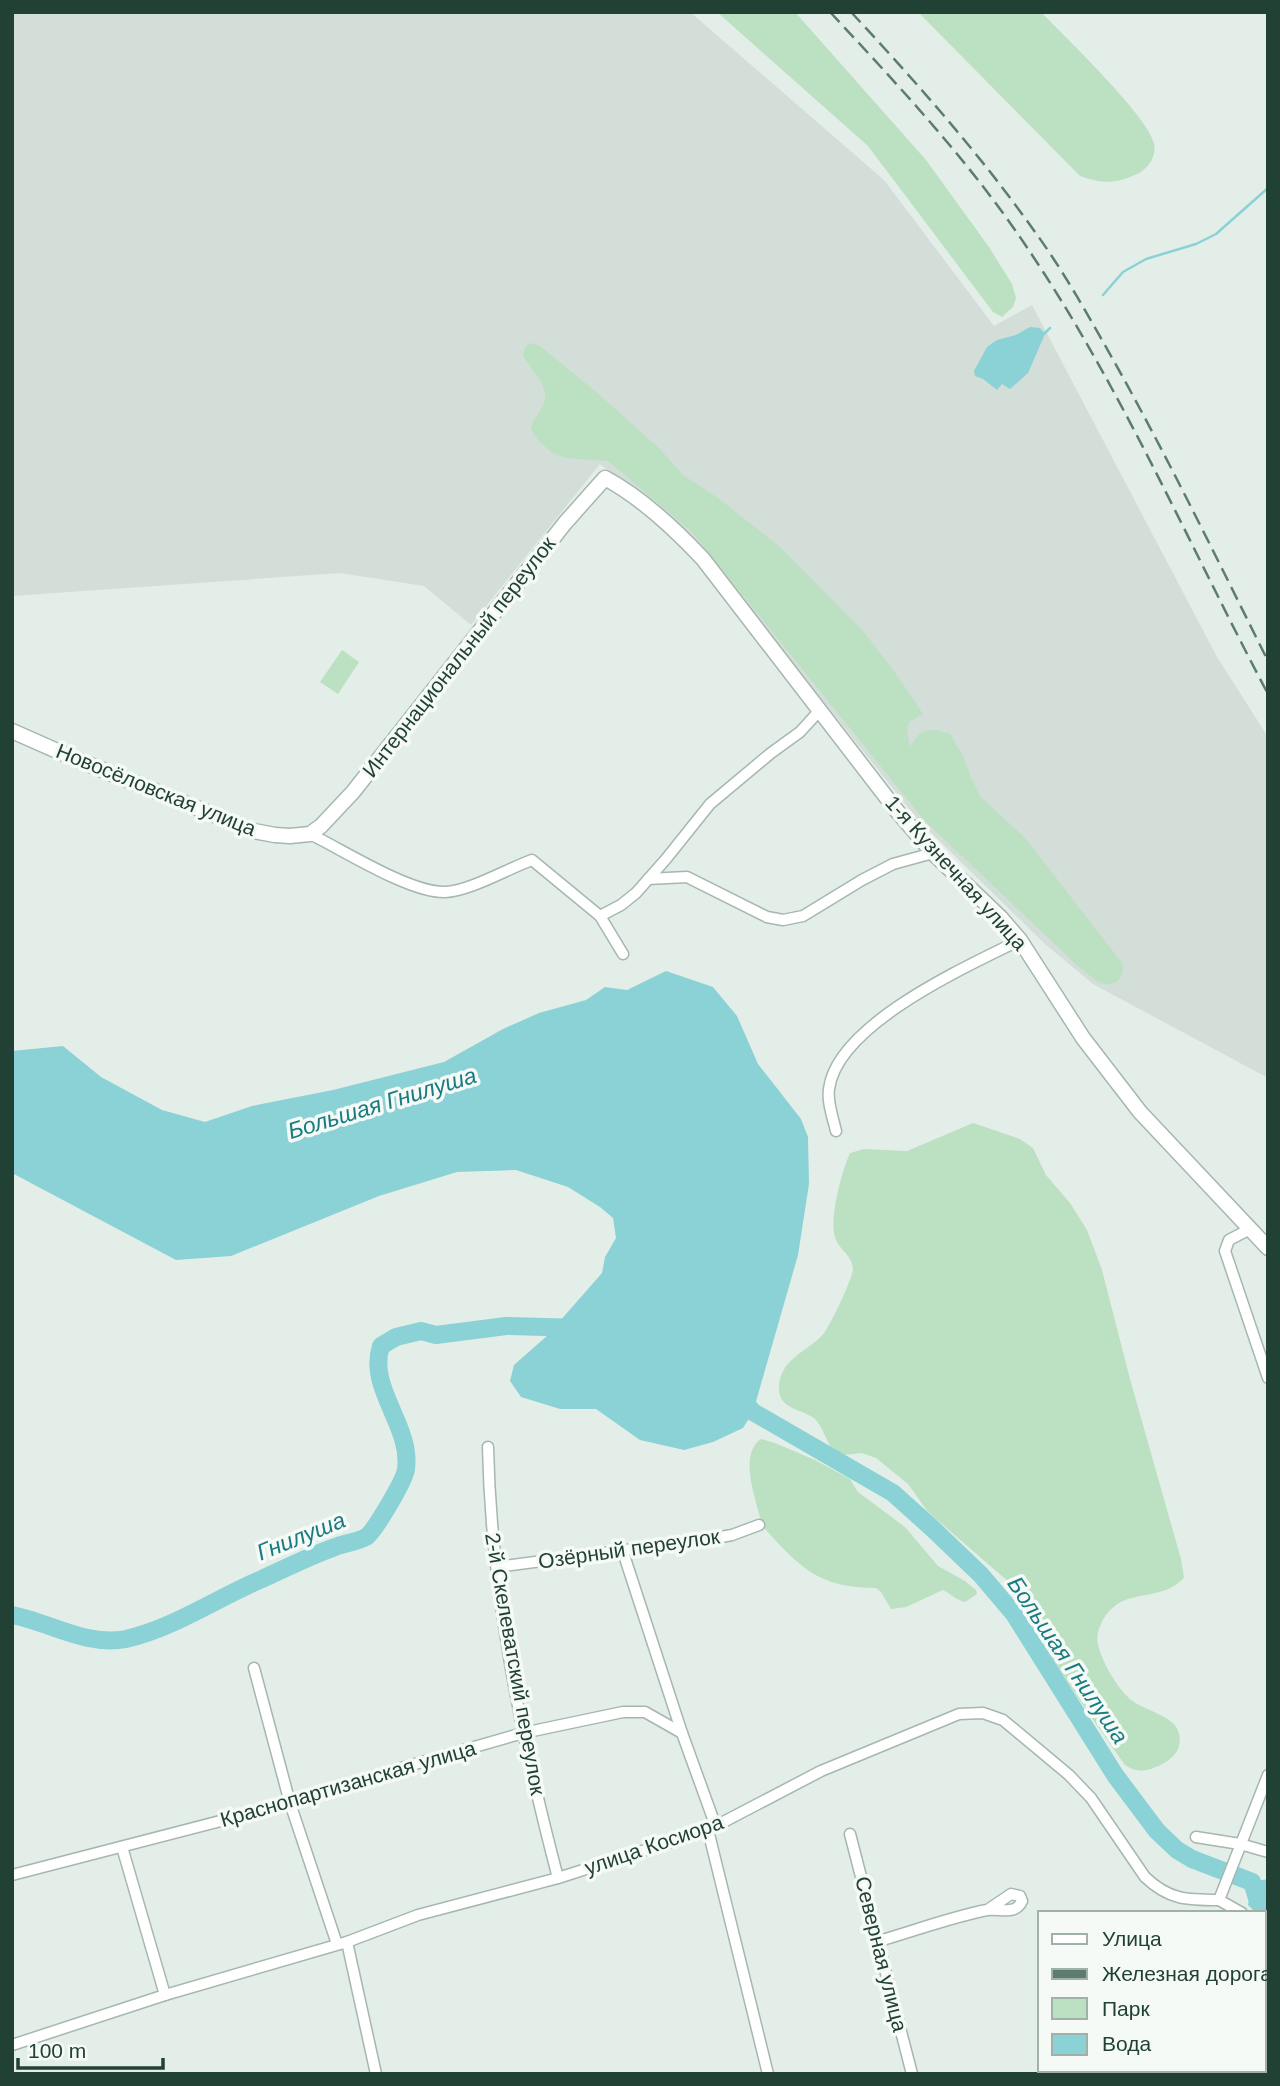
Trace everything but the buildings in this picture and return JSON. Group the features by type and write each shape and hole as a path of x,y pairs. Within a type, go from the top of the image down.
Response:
{"street":[{"name":"1-я Кузнечная улица","path":"605,478 634,495 703,559 897,811 933,853 1001,918 1020,940 1109,1073 1170,1146 1268,1248"},
{"name":"Интернациональный переулок","path":"310,834 353,792 565,523 605,478"},
{"path":"600,916 621,905 648,879 710,804 800,732 820,710"},
{"name":"Новосёловская улица","path":"12,730 73,758 254,831 290,836 310,834 410,884 444,892 468,887 531,860 600,916 623,954"},
{"path":"648,879 687,877 750,909 783,920 803,916 892,864 933,853"},
{"path":"835,1131 829,1087 845,1055 864,1034 892,1009 929,986 1020,940"},
{"path":"1250,1229 1229,1240 1224,1251 1268,1378"},
{"name":"2-й Скелеватский переулок","path":"488,1447 489,1507 496,1567 523,1733 558,1878"},
{"name":"Озёрный переулок","path":"496,1567 623,1552 732,1535 759,1525"},
{"path":"623,1552 712,1829 768,2074"},
{"path":"254,1668 290,1802 342,1943 376,2074"},
{"name":"Краснопартизанская улица","path":"12,1875 290,1802 523,1733 635,1710 653,1716 681,1733"},
{"name":"улица Косиора","path":"12,2045 165,1995 342,1943 418,1915 558,1878 712,1829 821,1771 959,1714 983,1713 1003,1720 1069,1775 1091,1798 1156,1888 1175,1898 1219,1900"},
{"path":"1238,1911 1219,1900 1268,1775"},
{"name":"Северная улица","path":"850,1834 912,2074"},
{"path":"1196,1837 1240,1844 1268,1852"},
{"path":"122,1847 165,1995"},
{"path":"879,1941 989,1909"}],"shaded area":[{"path":"12,12 690,12 884,180 994,326 1032,305 1217,657 1268,737 1268,1078 1093,984 1045,944 919,821 687,531 600,464 471,625 424,586 340,573 12,596"}],"green space":[{"path":"717,12 795,12 926,160 989,247 1012,284 1016,298 1013,307 1002,317 993,312 868,146"},
{"path":"918,12 1041,12 1104,76 1148,130 1154,143 1151,162 1141,172 1116,181 1102,182 1080,176"},
{"path":"531,343 540,346 595,391 659,448 683,475 718,498 780,547 863,631 923,714 909,722 907,730 910,747 918,736 926,731 936,730 950,734 981,797 1026,839 1122,963 1122,973 1117,981 1104,984 1080,968 924,820 692,532 608,461 565,458 551,452 538,440 531,429 545,397 542,385 523,356 525,347"},
{"path":"342,650 359,662 338,694 320,682"},
{"path":"973,1123 1020,1139 1033,1148 1046,1175 1070,1203 1087,1230 1102,1270 1184,1578 1161,1592 1125,1600 1115,1606 1105,1616 1098,1632 1102,1657 1124,1692 1136,1703 1170,1721 1180,1735 1175,1754 1151,1769 1131,1769 1125,1765 1048,1652 1010,1583 928,1512 908,1484 876,1458 862,1453 836,1456 815,1419 783,1402 780,1397 780,1379 784,1370 796,1356 824,1333 852,1274 852,1263 837,1242 834,1229 837,1195 850,1153 864,1149 907,1151"},
{"path":"761,1439 815,1460 850,1479 858,1492 905,1527 938,1566 965,1581 977,1594 965,1602 943,1590 906,1607 891,1609 876,1588 839,1584 812,1573 789,1554 764,1528 761,1521 750,1478 750,1466 754,1446"}],"water":[{"path":"1030,327 1040,328 1045,334 1028,373 1010,389 1002,384 997,390 975,376 974,371 987,347 997,340 1016,335"},
{"path":"666,971 713,987 737,1016 758,1064 801,1119 808,1137 809,1184 798,1255 753,1412 743,1428 713,1442 684,1450 640,1440 596,1409 560,1409 521,1397 510,1381 514,1365 556,1328 602,1273 605,1257 616,1238 613,1218 568,1187 516,1170 457,1172 379,1196 231,1256 176,1260 12,1173 12,1051 63,1046 101,1077 162,1110 205,1122 252,1106 333,1090 444,1062 503,1029 539,1013 586,1000 605,987 627,990"},
{"path":"1268,1879 1268,1922 1266,1911 1254,1911 1248,1905 1252,1882"}],"waterway":[{"path":"1103,295 1123,272 1146,259 1196,244 1216,234 1268,188"},
{"path":"1044,334 1050,328"},
{"name":"Гнилуша","path":"12,1615 97,1640 126,1639 161,1628 316,1554 366,1537 389,1505 406,1469 403,1438 380,1377 378,1362 381,1346 396,1337 421,1331 436,1335 506,1326 581,1328"},
{"name":"Большая Гнилуша","path":"739,1396 753,1412 893,1493 933,1529 981,1575 1014,1614 1115,1775 1157,1831 1177,1850 1192,1859 1252,1882 1257,1898 1268,1901"}],"railway":[{"path":"830,12 980,182 1059,297 1122,408 1268,694"},
{"path":"851,12 970,147 1057,264 1155,436 1268,661"}]}
